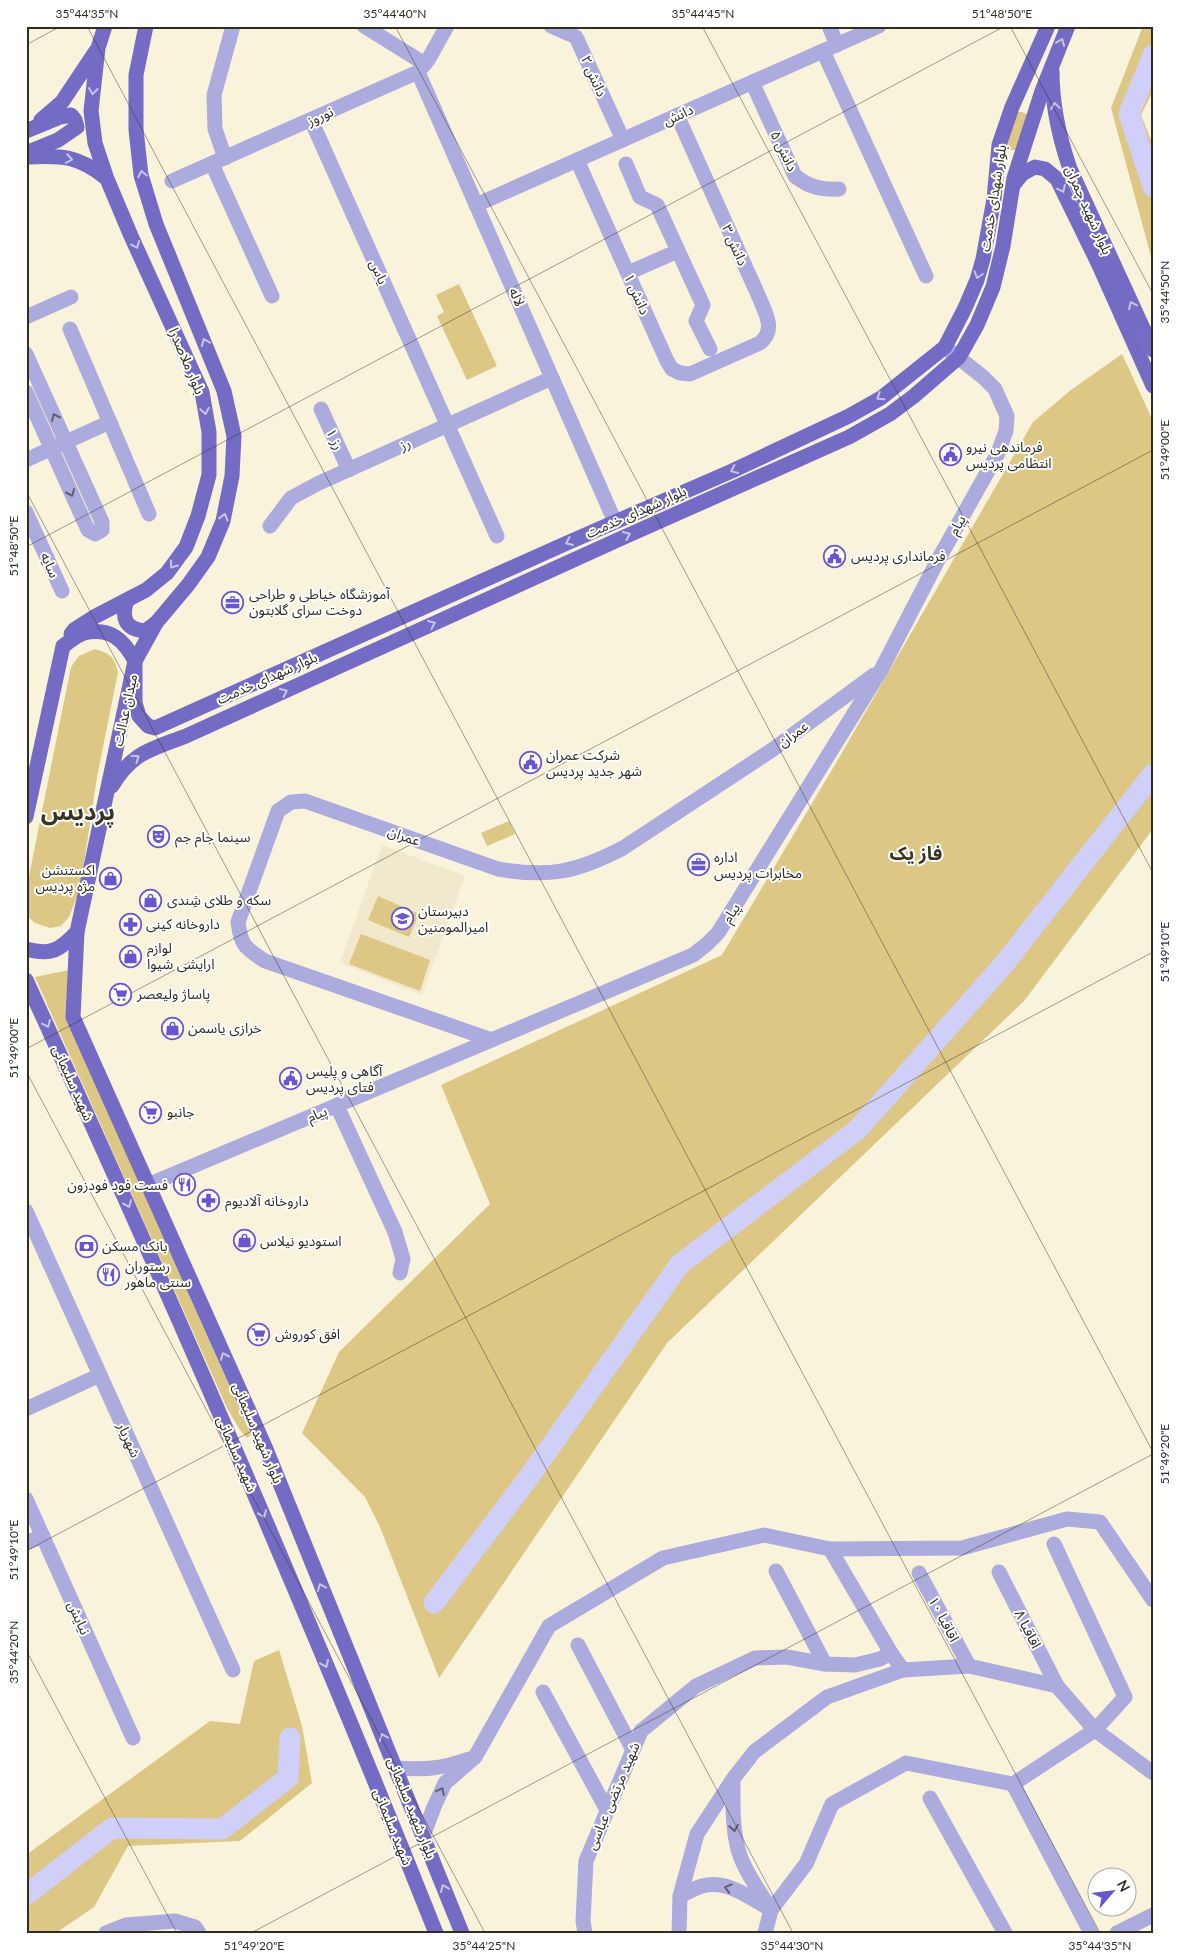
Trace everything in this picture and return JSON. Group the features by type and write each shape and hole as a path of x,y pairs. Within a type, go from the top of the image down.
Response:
{"main road":[{"name":"بلوار ملاصدرا","path":"63,646 75,629 146,590 167,573 186,547 198,516 209,474 209,432 202,392 107,179 95,143 91,111 98,48 105,26"},
{"name":"بلوار ملاصدرا","path":"135,662 156,623 188,585 208,557 223,521 232,476 234,436 224,391 156,224 141,176 136,130 136,75 146,26"},
{"name":"بلوار شهدای خدمت","path":"106,796 121,770 132,760 147,751 186,736 622,538 850,437 890,414 959,357 977,325 993,288 1003,246 1014,182 1012,107 1048,26"},
{"path":"1012,152 1035,116 1052,62 1068,26"},
{"path":"26,130 37,124 62,102 98,48"},
{"name":"بلوار شهید چمران","path":"1052,62 1053,97 1062,146 1070,169 1153,350"},
{"path":"1012,107 1024,107 1050,129 1062,146"},
{"path":"26,130 60,117 71,115 76,120 77,127 58,140 26,152"},
{"name":"بلوار شهدای خدمت","path":"135,662 135,703 139,716 148,726 155,728 732,471 849,416 881,398 945,347 965,308 979,273 990,227 997,170 1012,152"},
{"name":"بلوار شهید چمران","path":"1012,152 1035,167 1045,170 1057,179 1098,262 1153,386"},
{"path":"26,157 51,156 76,160 91,166 107,179"},
{"path":"997,170 1005,162 1010,163 1014,171 1014,182"},
{"path":"1014,182 1022,174 1035,167"},
{"path":"128,600 124,609 124,618 132,628 145,631 156,623"},
{"name":"میدان عدالت","path":"63,646 82,633 106,632 126,645 135,662 77,932"},
{"path":"26,817 30,788 63,646"},
{"path":"26,949 38,952 54,951 64,946 77,932"},
{"name":"بلوار شهید سلیمانی","path":"77,932 73,1017 266,1449 462,1933"},
{"name":"شهید سلیمانی","path":"26,980 241,1460 436,1933"},
{"path":"241,1460 266,1449"}],"street":[{"path":"233,26 214,96 218,161 272,296"},
{"path":"373,29 421,68 447,26"},
{"name":"دانش ۲","path":"551,26 576,37 622,140"},
{"path":"829,26 830,48 926,276"},
{"name":"دانش","path":"476,205 879,26"},
{"name":"نوروز","path":"172,181 311,120 421,68"},
{"name":"لاله","path":"421,68 476,205 615,522"},
{"name":"دانش ۵","path":"752,82 795,176 807,186 825,190 839,188"},
{"name":"دانش ۳","path":"677,115 768,319 769,330 767,338 760,344 730,357"},
{"name":"یاس","path":"311,120 497,536"},
{"name":"دانش ۱","path":"577,160 672,370 690,374 730,357"},
{"path":"626,164 640,197 657,205 703,305 696,321 710,349"},
{"path":"628,273 678,251"},
{"path":"26,317 71,297"},
{"path":"70,329 149,514"},
{"name":"پیام","path":"148,1185 693,955 718,933 881,670 938,560 998,452 1006,431 1007,416 996,389 945,347"},
{"path":"26,354 102,522 102,530 94,534 88,530 26,392"},
{"name":"رز","path":"270,526 291,498 552,378"},
{"name":"رز ۱","path":"320,409 349,470"},
{"path":"26,460 110,422"},
{"name":"سایه","path":"26,512 62,591"},
{"name":"عمران","path":"492,1040 264,961 249,950 240,940 238,922 278,811 291,802 304,801 498,869 527,874 568,871 597,862 623,848 772,750 881,670"},
{"path":"337,1106 395,1232 403,1259 400,1273"},
{"name":"شهریار","path":"26,1211 233,1670"},
{"path":"26,1409 100,1375"},
{"name":"نیایش","path":"26,1499 132,1738"},
{"path":"423,1836 445,1783 475,1757 550,1626 663,1558 764,1535 830,1548 962,1548 1067,1519 1100,1522 1153,1600"},
{"path":"26,1543 43,1536"},
{"path":"765,1933 771,1910 806,1864 832,1804 906,1763 1013,1784 1095,1730 1125,1697 1054,1544"},
{"path":"830,1548 891,1653 903,1670"},
{"path":"776,1571 824,1664"},
{"name":"اقاقیا ۸","path":"999,1572 1057,1686"},
{"name":"اقاقیا ۱۰","path":"919,1573 969,1666"},
{"path":"578,1645 633,1750"},
{"name":"شهید مرتضی عباسی","path":"585,1933 583,1921 586,1860 641,1731 696,1686 755,1658 788,1657 824,1664 856,1665 880,1659 891,1653"},
{"path":"678,1933 680,1896 698,1834 733,1779 754,1752 827,1697 903,1670 969,1666 1057,1686 1095,1730 1153,1773"},
{"path":"543,1692 607,1810"},
{"path":"395,1768 424,1770 452,1765 475,1757"},
{"path":"733,1779 732,1820 738,1851 771,1910"},
{"path":"1013,1784 1091,1933"},
{"path":"930,1798 1005,1933"},
{"path":"680,1896 703,1885 725,1886 742,1892 771,1910"},
{"path":"1117,1933 1153,1915"},
{"path":"106,1933 126,1925 175,1921 195,1927 199,1933"}],"shaded area":[{"path":"1143,26 1153,26 1153,91 1141,115 1153,145 1153,264 1111,108"},
{"path":"1016,112 1022,112 1030,116 1017,150 1006,150 1003,141"},
{"path":"459,284 497,366 467,380 437,316 444,312 436,295"},
{"path":"1122,354 1153,421 1153,829 1024,1001 667,1343 439,1678 380,1527 365,1497 302,1433 339,1352 490,1204 441,1085 722,955 836,763 1033,422 1071,390"},
{"path":"95,649 111,656 118,672 97,777 80,889 69,917 61,926 50,928 35,923 26,915 26,891 71,667 79,656"},
{"path":"509,821 515,834 487,846 481,833"},
{"name":"دبیرستان امیرالمومنین","path":"382,845 465,876 422,995 340,963"},
{"path":"378,896 419,914 409,937 368,920"},
{"path":"361,934 430,960 420,991 349,964"},
{"path":"69,970 67,1020 251,1435 247,1438 227,1408 35,977"},
{"path":"279,1650 302,1726 312,1783 240,1841 128,1846 94,1907 56,1933 26,1933 26,1855 210,1721 240,1724 254,1661"}],"waterway":[{"path":"1153,55 1129,114 1153,187"},
{"path":"434,1603 526,1481 680,1264 857,1130 1004,964 1153,774"},
{"path":"26,1895 112,1828 222,1829 288,1778 290,1738"}],"place":[{"name":"فرماندهی نیرو انتظامی پردیس","path":"950,455"},
{"name":"فرمانداری پردیس","path":"835,556"},
{"name":"آموزشگاه خیاطی و طراحی دوخت سرای گلابتون","path":"233,602"},
{"name":"شرکت عمران شهر جدید پردیس","path":"530,763"},
{"name":"سینما جام جم","path":"159,837"},
{"name":"اداره مخابرات پردیس","path":"698,865"},
{"name":"اکستنشن مژه پردیس","path":"111,878"},
{"name":"سکه و طلای شِندی","path":"151,900"},
{"name":"دبیرستان امیرالمومنین","path":"402,919"},
{"name":"داروخانه کینی","path":"130,924"},
{"name":"لوازم ارایشی شیوا","path":"131,956"},
{"name":"پاساژ ولیعصر","path":"121,994"},
{"name":"خرازی یاسمن","path":"172,1028"},
{"name":"آگاهی و پلیس فتای پردیس","path":"290,1079"},
{"name":"جانبو","path":"151,1112"},
{"name":"فست فود فودزون","path":"184,1185"},
{"name":"داروخانه آلادیوم","path":"209,1201"},
{"name":"استودیو نیلاس","path":"244,1241"},
{"name":"بانک مسکن","path":"86,1246"},
{"name":"رستوران سنتی ماهور","path":"109,1274"},
{"name":"افق کوروش","path":"259,1334"}],"district":[{"name":"پردیس","path":"78,812"},
{"name":"فاز یک","path":"916,853"}]}
